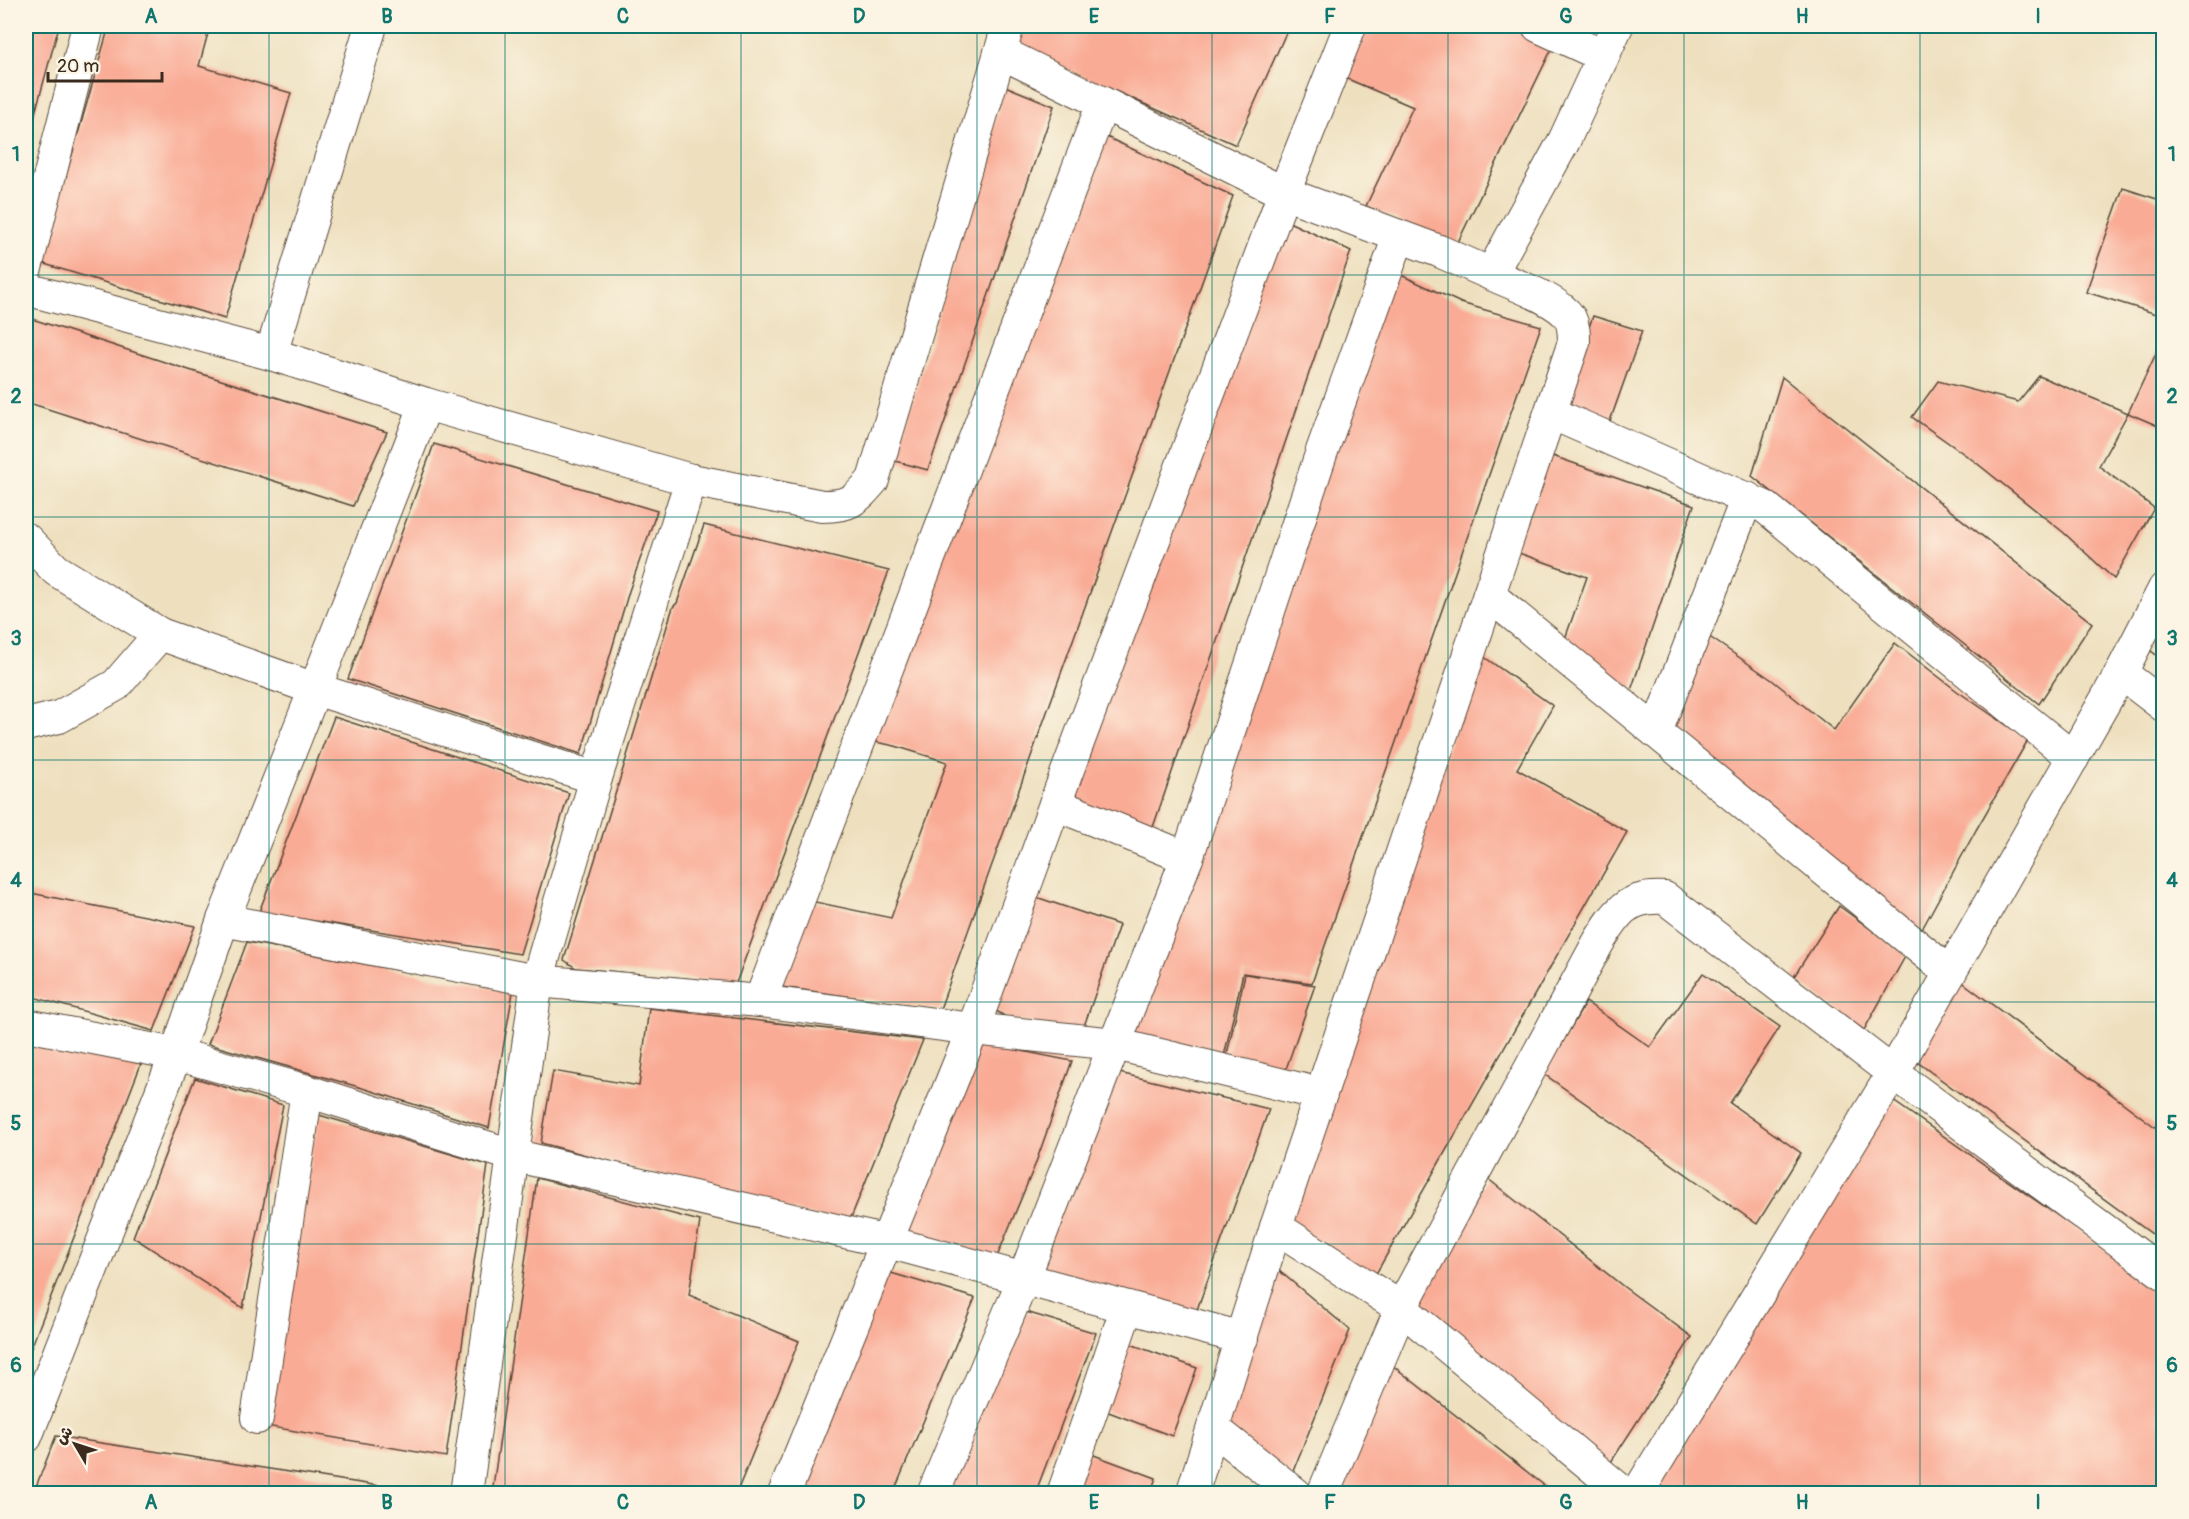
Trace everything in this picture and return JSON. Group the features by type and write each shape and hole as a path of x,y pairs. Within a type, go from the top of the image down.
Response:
{"street":[{"path":"26,268 88,26"},
{"path":"271,354 371,26"},
{"path":"784,1494 973,1029 1284,193 1350,26"},
{"path":"1538,26 1603,56"},
{"path":"1491,274 1564,141 1617,26"},
{"path":"26,289 271,354 426,404 691,480 822,506 841,506 859,496 873,480 1004,39 1104,103 1284,193 1439,251 1555,304 1569,317 1574,342 1276,1227 1192,1494"},
{"path":"760,1001 1104,103"},
{"path":"933,1494 1023,1280 1187,858 1322,451 1399,236"},
{"path":"26,1437 31,1403 176,1054 223,920 426,404"},
{"path":"1551,413 1765,507 2073,758"},
{"path":"466,1494 537,981 596,778 691,480"},
{"path":"1656,732 1747,498"},
{"path":"26,539 56,570 160,634 315,689 596,778"},
{"path":"1637,1494 1893,1073 2121,674 2163,590"},
{"path":"1489,595 1950,973"},
{"path":"26,725 59,717 116,685 160,634"},
{"path":"2121,674 2163,706"},
{"path":"1055,804 1187,858"},
{"path":"1323,1494 1401,1308 1598,943 1613,918 1628,904 1647,896 1665,898 1893,1073 2163,1274"},
{"path":"223,920 537,981 760,1001 973,1029 1115,1044 1321,1094"},
{"path":"26,1025 176,1054 307,1090 512,1155 888,1242 1242,1338"},
{"path":"257,1418 307,1090"},
{"path":"1276,1227 1401,1308 1625,1494"},
{"path":"1063,1494 1127,1307"},
{"path":"1213,1428 1296,1494"}],"building":[{"path":"26,26 59,26 26,146"},
{"path":"109,26 210,26 199,66 291,93 225,319 41,263"},
{"path":"1023,26 1289,26 1236,145 1017,47"},
{"path":"1341,26 1535,26 1558,36 1456,246 1366,206 1413,107 1322,68"},
{"path":"1005,86 1054,106 928,470 895,461"},
{"path":"1085,127 1233,196 940,1009 774,986 806,900 891,918 947,762 895,746 866,740"},
{"path":"2123,188 2163,201 2163,316 2086,292"},
{"path":"1276,216 1351,251 1151,833 1068,804"},
{"path":"1386,268 1461,303 1541,326 1312,983 1243,973 1223,1061 1118,1040"},
{"path":"1593,316 1642,331 1610,421 1560,407"},
{"path":"26,317 387,432 353,506 79,419 26,402"},
{"path":"2161,343 2163,344 2163,428 2128,413"},
{"path":"2039,376 2128,413 2099,466 2154,508 2114,579 2063,532 1974,461 1912,417 1938,381 2018,402"},
{"path":"1782,377 2092,623 2039,704 1752,476"},
{"path":"434,444 657,511 629,591 581,754 348,679"},
{"path":"1547,454 1694,505 1624,711 1556,664 1587,577 1513,551"},
{"path":"704,525 889,571 736,983 576,968 564,960 673,607 677,603"},
{"path":"2163,572 2163,660 2130,635"},
{"path":"1698,629 1772,680 1834,730 1895,643 1957,691 2028,740 1921,931 1658,735"},
{"path":"1480,654 1553,706 1517,769 1627,832 1369,1286 1285,1223"},
{"path":"334,717 569,793 520,954 259,912"},
{"path":"26,892 195,926 154,1031 26,995"},
{"path":"1033,896 1119,925 1082,1032 1009,1019 990,1007"},
{"path":"1839,906 1906,955 1864,1030 1793,978"},
{"path":"247,942 513,992 489,1128 359,1087 208,1044"},
{"path":"1941,966 2163,1133 2163,1242 1898,1048"},
{"path":"1703,973 1780,1027 1730,1103 1801,1153 1757,1224 1544,1074 1586,1002 1650,1047"},
{"path":"1245,974 1315,985 1284,1075 1225,1063"},
{"path":"649,1008 923,1040 848,1225 541,1143 553,1071 639,1086"},
{"path":"26,1032 141,1064 26,1361"},
{"path":"976,1042 1072,1061 1035,1165 994,1264 893,1235"},
{"path":"1107,1070 1269,1109 1194,1318 1035,1277"},
{"path":"195,1078 283,1105 243,1308 133,1237"},
{"path":"1876,1089 2163,1289 2163,1494 1634,1494"},
{"path":"319,1115 488,1165 446,1457 260,1425"},
{"path":"537,1178 700,1221 689,1295 799,1341 736,1494 492,1494"},
{"path":"1487,1178 1624,1287 1692,1337 1602,1476 1402,1322"},
{"path":"1271,1264 1350,1330 1287,1486 1212,1427"},
{"path":"881,1270 975,1298 893,1494 786,1494"},
{"path":"1026,1312 1096,1333 1035,1494 940,1494"},
{"path":"1122,1341 1197,1368 1172,1436 1098,1408"},
{"path":"1382,1357 1555,1494 1328,1494"},
{"path":"56,1436 418,1492 418,1494 33,1494"},
{"path":"1083,1451 1156,1478 1150,1494 1068,1494"}]}
